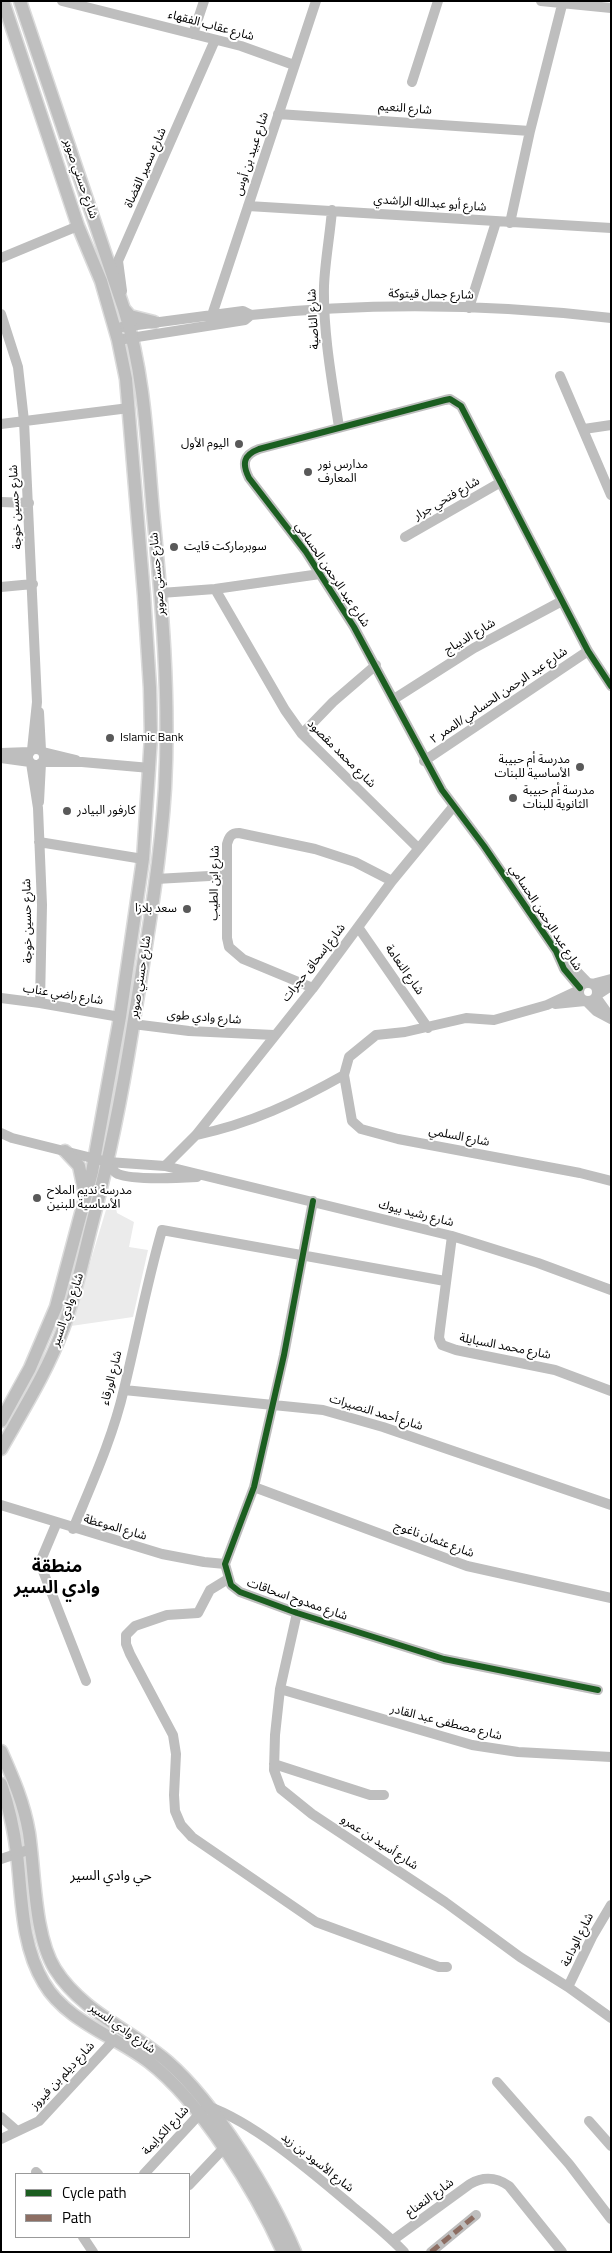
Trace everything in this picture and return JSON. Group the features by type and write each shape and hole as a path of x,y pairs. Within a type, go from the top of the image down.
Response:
{"main road":[{"name":"شارع حسني صوبر","path":"3,1 78,226 100,282 116,335 129,408 148,648 150,768 143,860 120,1018 94,1159"},
{"name":"شارع حسني صوبر","path":"20,1 131,331 147,434 160,593 165,686 165,786 150,920 108,1162"},
{"path":"124,310 134,317 154,322"},
{"path":"135,919 150,920"},
{"path":"66,1151 80,1166 84,1198"},
{"name":"شارع وادي السير","path":"2,1417 30,1368 56,1307 94,1159"},
{"name":"شارع وادي السير","path":"1,1449 38,1386 63,1328 82,1268 108,1162"},
{"name":"شارع وادي السير","path":"1,1751 21,1798 31,1849 45,1948 54,1968 66,1984 86,2004 108,2021 148,2046 172,2065 197,2091 203,2110 223,2148 259,2206 283,2252"},
{"name":"شارع وادي السير","path":"1,1784 10,1810 28,1942 40,1976 48,1990 64,2006 149,2062 203,2110 260,2184 295,2252"}],"street":[{"name":"شارع عقاب الفقهاء","path":"62,1 96,5 294,65"},
{"path":"193,34 204,1"},
{"name":"شارع عبيد بن أوس","path":"212,315 316,1"},
{"path":"412,82 438,1"},
{"path":"541,1 611,8"},
{"path":"510,222 562,2"},
{"name":"شارع سمير القضاة","path":"124,310 118,261 215,40"},
{"name":"شارع النعيم","path":"278,114 530,131"},
{"name":"شارع أبو عبدالله الراشدي","path":"248,206 611,228"},
{"name":"شارع الناصية","path":"332,210 324,309 329,362 339,427"},
{"path":"469,308 496,222"},
{"path":"1,258 78,226"},
{"name":"شارع جمال قيتوكة","path":"116,335 154,322 243,311 251,315 324,309 401,306 559,312 611,318"},
{"name":"شارع حسين خوجة","path":"1,314 18,367 24,421 29,503 37,702 36,757 42,938 40,1003"},
{"name":"شارع جمال قيتوكة","path":"131,331 245,320 251,315"},
{"path":"560,376 611,496"},
{"name":"شارع عبد الرحمن الحسامي","path":"585,986 564,969 556,951 484,846 453,807 424,761 376,665 320,574 248,478 244,459 259,449 339,427 450,400 461,406 588,651 611,686"},
{"path":"1,424 129,408"},
{"path":"584,429 611,425"},
{"name":"شارع فتحي جرار","path":"405,537 501,482"},
{"path":"1,502 29,503"},
{"path":"160,593 215,589 320,574"},
{"path":"1,587 33,584"},
{"name":"شارع محمد مقصود","path":"215,589 285,710 302,734 418,848"},
{"name":"شارع الديباج","path":"394,698 482,644 562,601"},
{"name":"شارع عبد الرحمن الحسامي/الممر ٢","path":"424,761 588,651"},
{"path":"302,734 333,702 376,665"},
{"path":"1,753 150,768"},
{"path":"1,758 36,757"},
{"name":"شارع إسحاق حجرات","path":"165,1166 196,1135 313,988 392,881 453,807"},
{"name":"شارع ابن الطيب","path":"313,988 243,959 229,947 227,938 226,844 231,835 239,833 315,849 355,862 392,881"},
{"path":"39,842 143,860"},
{"path":"156,879 227,875"},
{"name":"شارع النعامة","path":"358,927 428,1028"},
{"path":"547,1005 585,986 611,980"},
{"path":"585,986 580,998 591,999 611,1018"},
{"path":"585,986 597,988 591,999"},
{"path":"196,1135 237,1125 265,1115 291,1104 344,1075 349,1057 376,1035 428,1028 466,1018 494,1020 547,1005 591,999 611,986"},
{"name":"شارع راضي عناب","path":"1,998 40,1003 120,1018"},
{"name":"شارع وادي طوى","path":"133,1024 189,1031 274,1035"},
{"name":"شارع السلمي","path":"344,1075 352,1121 361,1129 611,1181"},
{"path":"1,1133 12,1138 108,1162"},
{"name":"شارع رشيد بيوك","path":"108,1162 165,1166 452,1236 530,1260 611,1290"},
{"name":"شارع رشيد بيوك","path":"108,1162 114,1171 122,1174 169,1178 210,1176"},
{"path":"313,1201 274,1404 254,1487 225,1564 228,1579 210,1590 197,1614 167,1615 135,1626 126,1635 126,1644 175,1740 174,1804 181,1825 192,1837 210,1852 316,1922 439,1967 448,1967"},
{"name":"شارع الورقاء","path":"73,1529 104,1449 124,1390 142,1306 162,1230 302,1255"},
{"name":"شارع محمد السبايلة","path":"452,1236 439,1338 442,1345 448,1348 555,1370 611,1391"},
{"path":"302,1255 445,1281"},
{"name":"شارع أحمد النصيرات","path":"124,1390 323,1410 351,1417 521,1473 611,1505"},
{"name":"شارع عثمان ناغوج","path":"254,1487 467,1566 611,1598"},
{"name":"شارع الموعظة","path":"1,1506 57,1522 73,1529 186,1559 225,1564"},
{"path":"57,1522 41,1560 41,1566 86,1681"},
{"name":"شارع ممدوح اسحاقات","path":"228,1579 240,1592 297,1613 444,1659 598,1690"},
{"name":"شارع أسيد بن عمرو","path":"297,1613 280,1689 274,1764 274,1774 279,1785 295,1802 445,1902 520,1957 568,1987 611,2018"},
{"name":"شارع مصطفى عبد القادر","path":"280,1689 472,1745 518,1752 611,1757"},
{"path":"274,1764 370,1795 384,1795"},
{"path":"1,1859 31,1849"},
{"name":"شارع الوداعة","path":"568,1987 595,1931 611,1905"},
{"name":"شارع ديلم بن فيروز","path":"1,2139 17,2130 34,2124 45,2115 114,2040"},
{"path":"497,2082 569,2164 611,2219"},
{"name":"شارع الكرايمة","path":"145,2173 203,2110"},
{"name":"شارع الأسود بن زيد","path":"203,2110 227,2114 266,2140 330,2188 393,2240 404,2252"},
{"path":"1,2117 17,2130"},
{"path":"589,2121 611,2146"},
{"path":"190,2184 223,2148"},
{"name":"شارع النعناع","path":"393,2240 470,2184 484,2178 497,2179 509,2186 562,2252"},
{"path":"431,2252 476,2215"},
{"path":"84,2238 93,2252"}],"shaded area":[{"path":"112,1190 117,1213 134,1222 129,1247 148,1250 133,1317 71,1326"}],"marked path":[{"path":"431,2252 476,2215"}],"cycle path":[{"path":"580,988 564,969 556,951 484,846 442,790 354,627 306,552 249,478 245,468 245,460 250,454 259,449 450,399 461,406 588,651 611,686"},
{"path":"313,1201 284,1355 254,1487 225,1564 231,1585 240,1592 297,1613 444,1659 598,1690"}],"place":[{"name":"اليوم الأول","path":"239,444"},
{"name":"مدارس نور المعارف","path":"308,472"},
{"name":"سوبرماركت قايت","path":"174,547"},
{"name":"Islamic Bank","path":"110,738"},
{"name":"مدرسة أم حبيبة الأساسية للبنات","path":"580,767"},
{"name":"مدرسة أم حبيبة الثانوية للبنات","path":"513,798"},
{"name":"كارفور البيادر","path":"67,811"},
{"name":"سعد بلازا","path":"187,909"},
{"name":"مدرسة نديم الملاح الأساسية للبنين","path":"37,1198"}],"district":[{"name":"منطقة وادي السير","path":"57,1578"},
{"name":"حي وادي السير","path":"111,1877"}]}
